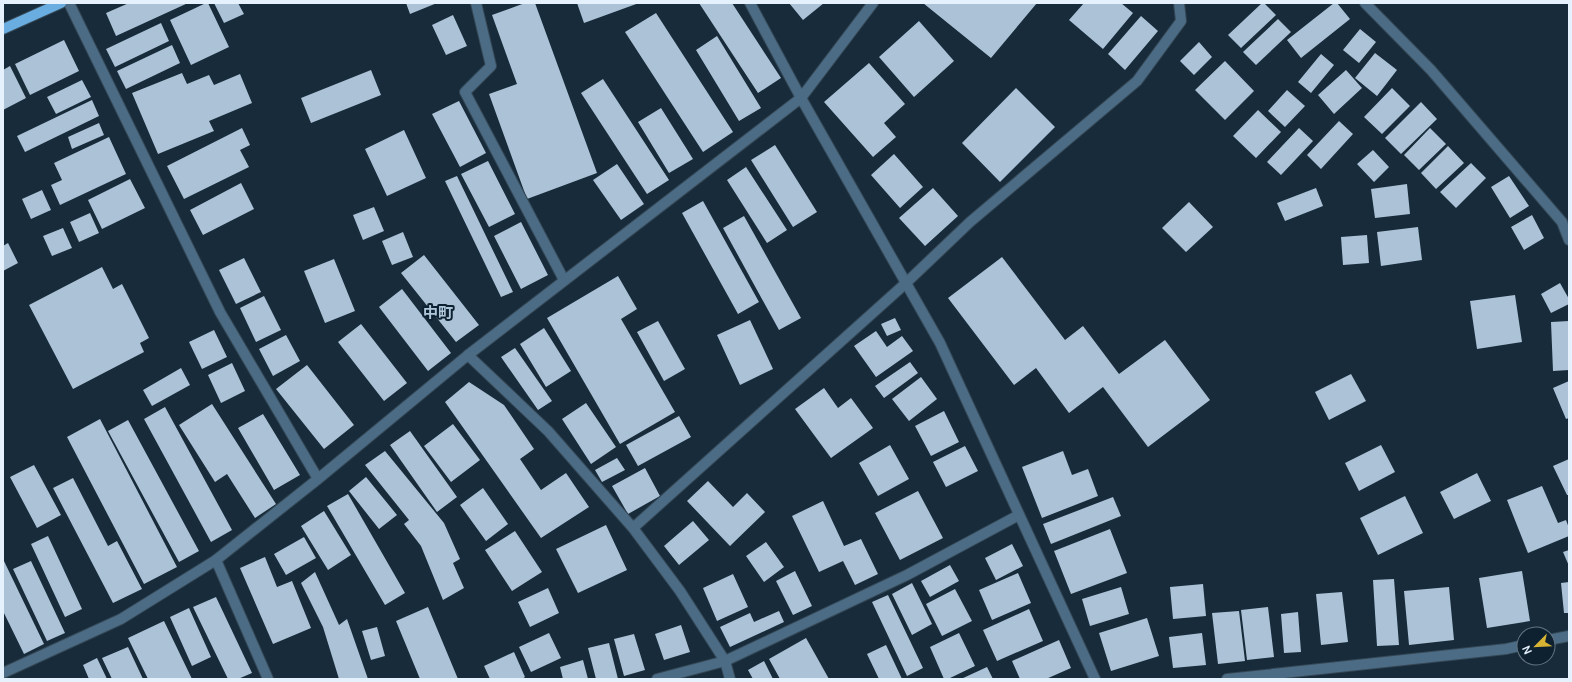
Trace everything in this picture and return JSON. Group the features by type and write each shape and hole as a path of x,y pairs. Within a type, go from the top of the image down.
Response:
{"main road":[{"path":"3,29 62,3"}],"street":[{"path":"69,3 220,312 318,478"},
{"path":"476,3 491,66 465,92 564,280"},
{"path":"750,3 940,343 1095,679"},
{"path":"3,673 121,619 216,560 468,355 802,98 873,3"},
{"path":"633,528 906,283 970,222 1137,81 1181,21 1179,3"},
{"path":"1366,3 1431,70 1562,222 1569,240"},
{"path":"468,355 548,431 633,528 680,591 725,661 730,679"},
{"path":"657,679 725,661 907,574 1019,515"},
{"path":"216,560 268,679"},
{"path":"1556,638 1569,636"},
{"path":"1227,679 1516,647"}],"building":[{"path":"129,3 188,3 116,36 106,13"},
{"path":"208,3 229,47 191,65 170,20"},
{"path":"214,3 238,3 244,14 224,23"},
{"path":"406,3 437,3 410,14"},
{"path":"525,3 535,3 597,173 527,199 489,94 517,84 492,15"},
{"path":"577,3 639,3 584,23"},
{"path":"699,3 732,3 781,78 758,93"},
{"path":"789,3 824,3 803,20"},
{"path":"923,3 1037,3 991,58"},
{"path":"1084,3 1121,3 1133,13 1103,49 1069,20"},
{"path":"1262,3 1264,3 1276,15 1241,48 1228,35"},
{"path":"1334,3 1337,3 1350,19 1301,58 1287,40"},
{"path":"656,13 733,132 703,152 625,32"},
{"path":"453,15 467,46 446,55 432,25"},
{"path":"1141,16 1158,31 1125,70 1108,54"},
{"path":"1278,19 1291,32 1256,65 1243,52"},
{"path":"919,21 954,61 914,97 879,57"},
{"path":"161,23 169,41 115,67 106,49"},
{"path":"1360,29 1376,42 1359,63 1343,50"},
{"path":"717,36 761,108 739,121 696,50"},
{"path":"64,40 79,71 30,95 15,64"},
{"path":"1199,42 1212,57 1194,75 1180,61"},
{"path":"172,45 180,63 126,89 117,71"},
{"path":"1375,53 1397,70 1377,96 1355,78"},
{"path":"1321,54 1334,65 1311,93 1298,82"},
{"path":"1225,61 1254,91 1225,120 1195,90"},
{"path":"869,63 905,104 884,123 896,137 873,157 824,102"},
{"path":"10,66 26,98 3,110 3,70"},
{"path":"371,70 381,95 311,123 301,98"},
{"path":"1346,70 1362,88 1334,114 1318,95"},
{"path":"182,73 187,84 209,75 214,85 240,74 252,103 209,121 214,131 158,154 132,93"},
{"path":"603,79 669,180 647,194 581,93"},
{"path":"82,80 91,97 56,114 47,97"},
{"path":"1016,88 1055,127 1000,182 962,143"},
{"path":"1392,88 1410,106 1382,134 1364,117"},
{"path":"1287,90 1305,106 1285,127 1268,111"},
{"path":"92,100 99,116 25,152 17,136"},
{"path":"459,101 486,153 460,167 432,114"},
{"path":"1421,102 1437,119 1401,154 1385,138"},
{"path":"661,108 693,159 669,173 638,122"},
{"path":"1258,110 1281,132 1256,158 1233,136"},
{"path":"1339,121 1353,134 1321,169 1307,155"},
{"path":"99,123 104,135 72,149 68,137"},
{"path":"242,128 250,145 240,150 249,167 184,199 167,166"},
{"path":"1299,128 1313,141 1281,175 1267,162"},
{"path":"1430,128 1446,144 1419,170 1404,155"},
{"path":"404,130 426,178 387,196 365,149"},
{"path":"109,137 126,174 60,205 51,185 62,180 54,163"},
{"path":"775,145 817,212 793,227 751,160"},
{"path":"1448,146 1464,163 1436,189 1421,173"},
{"path":"1373,150 1389,167 1374,182 1357,164"},
{"path":"894,154 923,187 900,208 871,175"},
{"path":"488,161 515,214 489,227 461,174"},
{"path":"1471,163 1486,178 1456,208 1440,192"},
{"path":"617,164 644,204 621,220 593,180"},
{"path":"746,167 787,230 767,243 727,180"},
{"path":"457,176 513,292 501,297 445,181"},
{"path":"1509,176 1529,206 1510,218 1491,187"},
{"path":"130,179 145,208 102,229 88,200"},
{"path":"241,183 254,209 203,235 190,210"},
{"path":"1407,184 1410,214 1375,218 1371,189"},
{"path":"933,188 958,216 925,246 899,218"},
{"path":"1316,188 1323,206 1285,221 1277,203"},
{"path":"42,190 51,210 31,219 22,199"},
{"path":"703,201 759,302 738,314 682,213"},
{"path":"1189,202 1213,227 1186,252 1162,228"},
{"path":"374,207 384,231 363,240 353,215"},
{"path":"90,213 99,233 79,242 70,222"},
{"path":"1532,215 1544,238 1524,250 1511,227"},
{"path":"744,216 801,318 779,330 723,228"},
{"path":"521,222 548,275 521,289 494,236"},
{"path":"1418,227 1422,260 1381,266 1377,232"},
{"path":"63,228 72,248 52,256 43,236"},
{"path":"403,232 413,257 392,265 382,241"},
{"path":"1367,235 1369,263 1343,265 1341,237"},
{"path":"8,243 18,263 3,271 3,246"},
{"path":"424,255 479,325 456,342 401,273"},
{"path":"1002,257 1065,340 1083,326 1119,374 1165,340 1210,400 1148,447 1103,387 1069,413 1036,368 1014,385 948,298"},
{"path":"244,258 261,292 236,304 219,270"},
{"path":"334,259 355,311 325,323 304,271"},
{"path":"102,267 113,289 122,284 149,338 140,343 144,352 73,389 29,305"},
{"path":"618,276 637,309 621,319 675,412 620,444 547,318"},
{"path":"1560,283 1569,299 1569,304 1551,313 1541,294"},
{"path":"402,289 451,353 428,371 379,307"},
{"path":"1515,295 1522,342 1477,349 1470,301"},
{"path":"264,296 281,330 256,342 240,308"},
{"path":"895,318 901,330 887,336 881,324"},
{"path":"750,320 773,369 740,385 717,335"},
{"path":"658,321 685,369 664,381 637,332"},
{"path":"1569,321 1569,370 1553,371 1551,322"},
{"path":"361,324 407,383 384,401 338,342"},
{"path":"544,328 571,371 546,387 520,344"},
{"path":"214,330 227,357 202,369 189,342"},
{"path":"876,331 887,347 902,336 913,351 876,377 854,346"},
{"path":"286,335 300,361 273,376 259,349"},
{"path":"515,348 552,401 538,410 501,357"},
{"path":"910,362 918,373 884,398 875,386"},
{"path":"232,363 245,391 221,403 208,375"},
{"path":"307,365 354,425 324,449 276,389"},
{"path":"181,368 190,385 152,406 143,390"},
{"path":"1351,374 1366,401 1329,420 1315,392"},
{"path":"921,377 937,399 909,421 892,399"},
{"path":"1569,381 1569,418 1566,419 1553,388"},
{"path":"469,382 504,405 534,449 520,459 541,490 566,473 589,507 541,538 445,402"},
{"path":"824,388 838,408 851,398 873,428 831,458 795,409"},
{"path":"586,403 616,447 591,464 562,419"},
{"path":"212,404 276,504 255,518 227,474 215,482 179,425"},
{"path":"165,407 232,530 211,542 144,419"},
{"path":"944,411 959,442 931,456 915,426"},
{"path":"263,414 300,475 274,490 238,428"},
{"path":"679,416 691,437 638,466 626,445"},
{"path":"100,419 177,567 144,584 67,437"},
{"path":"128,420 199,551 179,562 108,431"},
{"path":"453,424 480,460 451,482 424,446"},
{"path":"410,431 457,497 437,512 390,445"},
{"path":"890,445 909,479 878,496 859,463"},
{"path":"1381,445 1395,472 1359,491 1345,463"},
{"path":"965,446 978,471 946,487 933,462"},
{"path":"385,451 444,523 460,559 453,563 464,588 443,600 421,546 404,524 409,520 365,465"},
{"path":"1063,451 1072,475 1088,469 1098,496 1042,518 1022,467"},
{"path":"617,458 625,470 602,482 595,470"},
{"path":"1569,459 1569,495 1567,495 1553,466"},
{"path":"34,465 61,515 37,528 10,477"},
{"path":"645,468 660,496 628,514 612,486"},
{"path":"1477,473 1491,501 1454,519 1440,492"},
{"path":"366,477 397,515 379,529 349,491"},
{"path":"73,478 108,546 117,541 142,589 113,603 53,488"},
{"path":"708,481 733,507 747,493 765,512 730,546 687,501"},
{"path":"1542,486 1558,523 1566,520 1569,528 1569,536 1528,553 1507,500"},
{"path":"483,488 508,524 486,541 460,505"},
{"path":"918,491 943,538 900,560 875,513"},
{"path":"348,494 405,593 385,605 327,506"},
{"path":"1405,496 1423,533 1378,555 1360,518"},
{"path":"1113,497 1121,516 1051,544 1043,524"},
{"path":"823,501 844,546 861,539 878,574 855,585 843,561 819,572 792,516"},
{"path":"324,511 351,555 328,570 301,526"},
{"path":"693,521 709,540 679,565 664,546"},
{"path":"606,525 627,570 578,593 556,549"},
{"path":"1110,529 1127,573 1071,594 1054,551"},
{"path":"515,531 542,572 512,591 485,550"},
{"path":"48,536 82,609 65,617 31,544"},
{"path":"304,537 316,558 286,575 274,554"},
{"path":"766,542 784,567 764,582 746,556"},
{"path":"1012,544 1023,566 996,580 985,558"},
{"path":"1569,550 1569,566 1563,552"},
{"path":"265,557 277,587 292,581 311,628 273,644 240,568"},
{"path":"3,559 44,644 24,654 3,611"},
{"path":"31,561 65,633 47,641 13,569"},
{"path":"950,565 959,581 930,597 921,581"},
{"path":"795,571 812,606 793,615 776,581"},
{"path":"1522,571 1530,621 1487,628 1479,578"},
{"path":"315,572 339,625 347,619 368,679 339,679 323,627 301,583"},
{"path":"1018,573 1031,603 992,620 979,590"},
{"path":"733,574 748,607 717,621 703,588"},
{"path":"1394,579 1399,645 1377,646 1373,580"},
{"path":"1569,582 1569,613 1564,613 1561,583"},
{"path":"912,583 932,624 912,635 892,594"},
{"path":"1203,584 1206,616 1173,619 1170,587"},
{"path":"1121,587 1129,614 1090,626 1082,599"},
{"path":"1449,587 1454,640 1409,645 1404,591"},
{"path":"548,588 559,613 530,627 518,602"},
{"path":"955,589 972,621 942,636 926,604"},
{"path":"1342,592 1348,642 1321,645 1316,594"},
{"path":"888,595 923,668 907,676 872,602"},
{"path":"216,597 252,673 238,679 228,679 193,607"},
{"path":"428,607 458,679 420,679 396,621"},
{"path":"1268,607 1274,657 1247,660 1241,610"},
{"path":"189,608 211,657 192,666 170,617"},
{"path":"1029,609 1043,641 997,661 983,630"},
{"path":"779,611 784,622 730,647 720,627 750,613 754,622"},
{"path":"1239,611 1245,661 1218,664 1212,613"},
{"path":"1298,612 1301,652 1284,653 1281,614"},
{"path":"1147,618 1159,656 1111,671 1099,633"},
{"path":"164,621 192,679 148,679 128,638"},
{"path":"681,625 690,652 664,660 655,634"},
{"path":"377,627 385,656 371,660 362,631"},
{"path":"549,633 561,658 531,672 519,647"},
{"path":"959,633 975,666 948,679 944,679 930,647"},
{"path":"1202,633 1206,665 1173,668 1169,637"},
{"path":"634,634 645,670 624,676 614,639"},
{"path":"806,638 829,679 780,679 769,659"},
{"path":"1059,640 1071,668 1046,679 1020,679 1012,661"},
{"path":"609,643 618,679 596,679 588,648"},
{"path":"886,645 902,679 879,679 867,654"},
{"path":"128,647 143,679 112,679 102,658"},
{"path":"514,652 525,677 522,679 490,679 484,666"},
{"path":"97,658 107,679 89,679 83,665"},
{"path":"583,660 588,679 563,679 560,667"},
{"path":"764,661 773,679 753,679 748,670"},
{"path":"987,667 993,679 961,679"}],"district":[{"name":"中町","path":"438,313"}]}
